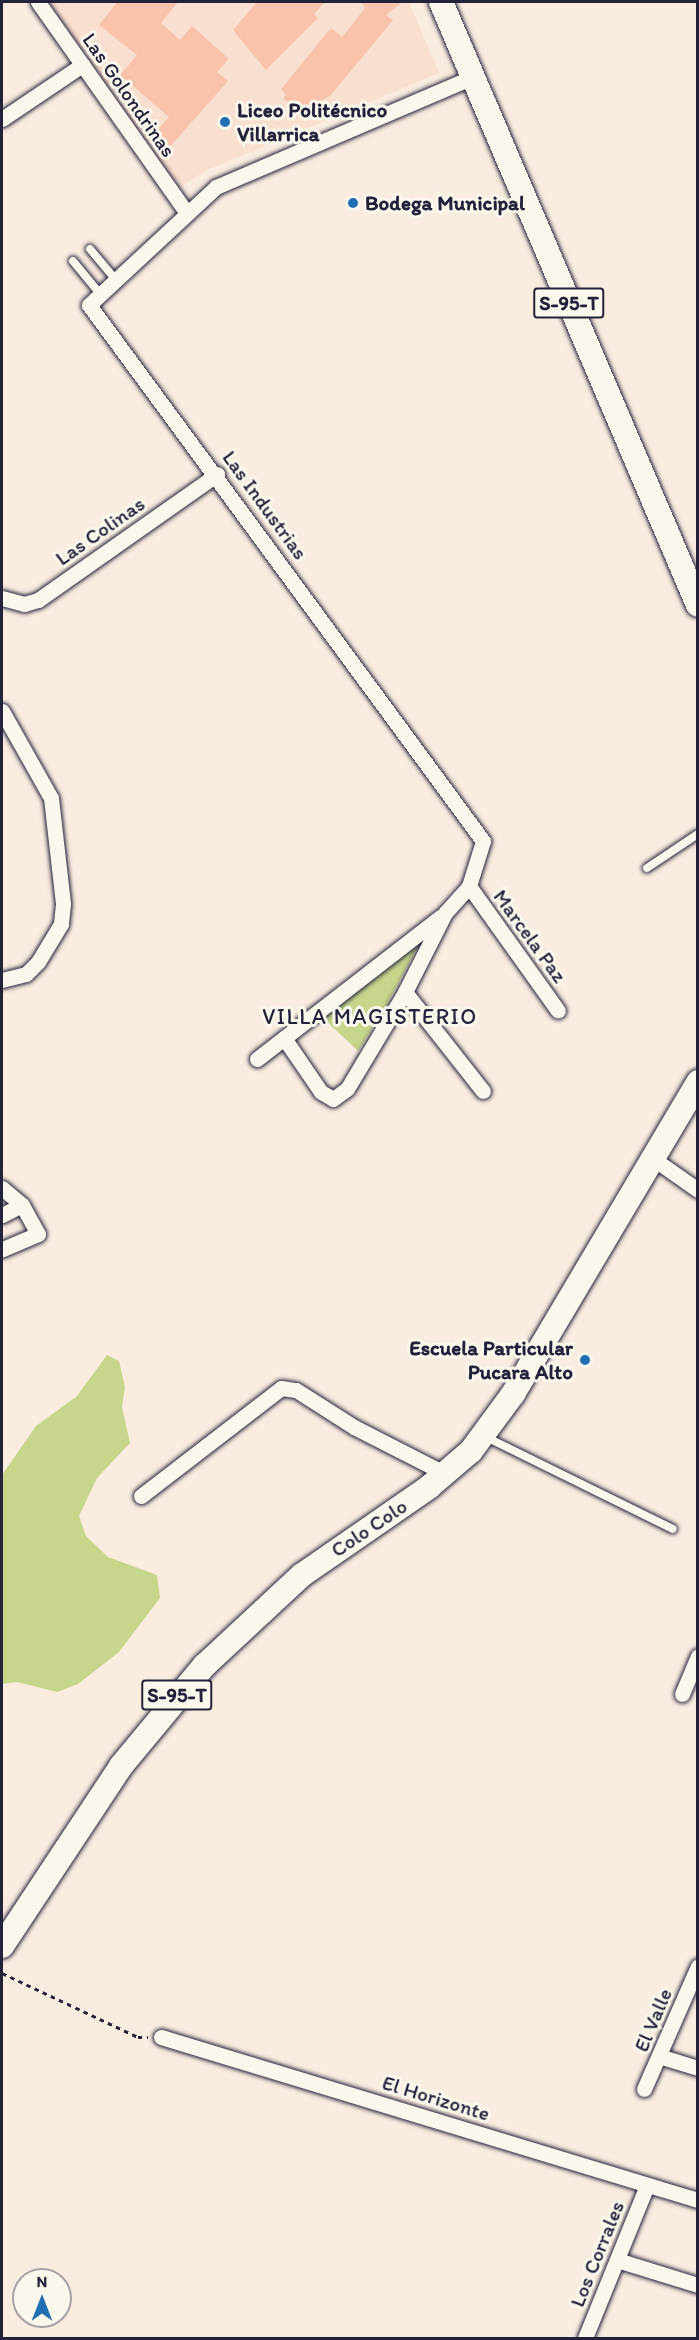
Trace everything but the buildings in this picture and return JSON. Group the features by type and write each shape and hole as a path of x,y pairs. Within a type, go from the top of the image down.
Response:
{"main road":[{"name":"S-95-T","path":"441,2 698,605"},
{"name":"Colo Colo","path":"2,1946 121,1766 205,1665 302,1575 446,1474 483,1435 655,1160 698,1082"}],"street":[{"name":"Las Golondrinas","path":"38,2 186,212"},
{"path":"2,119 82,65"},
{"path":"101,295 186,212 216,188 473,77"},
{"name":"Las Industrias","path":"101,295 89,305 217,474 483,841 469,886"},
{"name":"Las Colinas","path":"2,598 24,604 38,600 217,474"},
{"path":"2,711 51,798 63,904 61,924 38,962 26,974 2,980"},
{"path":"257,1059 445,913 469,886"},
{"name":"Marcela Paz","path":"469,886 558,1011"},
{"path":"284,1038 321,1092 333,1099 347,1089 405,992 445,913"},
{"path":"405,992 483,1091"},
{"path":"655,1160 698,1190"},
{"path":"2,1188 22,1205 38,1234 2,1249"},
{"path":"2,1215 22,1205"},
{"path":"141,1496 281,1388 296,1390 354,1427 446,1474"},
{"path":"682,1694 698,1656"},
{"name":"El Valle","path":"644,2089 662,2057 698,1966"},
{"name":"El Horizonte","path":"161,2037 698,2200"},
{"path":"662,2057 698,2068"},
{"name":"Los Corrales","path":"585,2338 647,2185"},
{"path":"617,2260 698,2285"}],"lane":[{"path":"90,249 116,280"},
{"path":"72,261 101,295"},
{"path":"647,867 698,834"},
{"path":"483,1435 673,1529"}],"path":[{"path":"2,1973 138,2037 161,2037"}],"shaded area":[{"name":"Liceo Politécnico Villarrica","path":"49,2 409,2 439,73 205,171 174,192"}],"green space":[{"path":"419,944 386,1006 358,1051 322,1017"},
{"path":"107,1355 119,1361 125,1387 122,1407 130,1443 97,1478 79,1516 86,1536 108,1557 157,1575 160,1598 119,1652 78,1684 57,1692 17,1682 2,1684 2,1475 36,1426 77,1396"}],"place":[{"name":"Liceo Politécnico Villarrica","path":"225,122"},
{"name":"Bodega Municipal","path":"353,203"},
{"name":"Escuela Particular Pucara Alto","path":"585,1360"}],"district":[{"name":"VILLA MAGISTERIO","path":"370,1017"}]}
